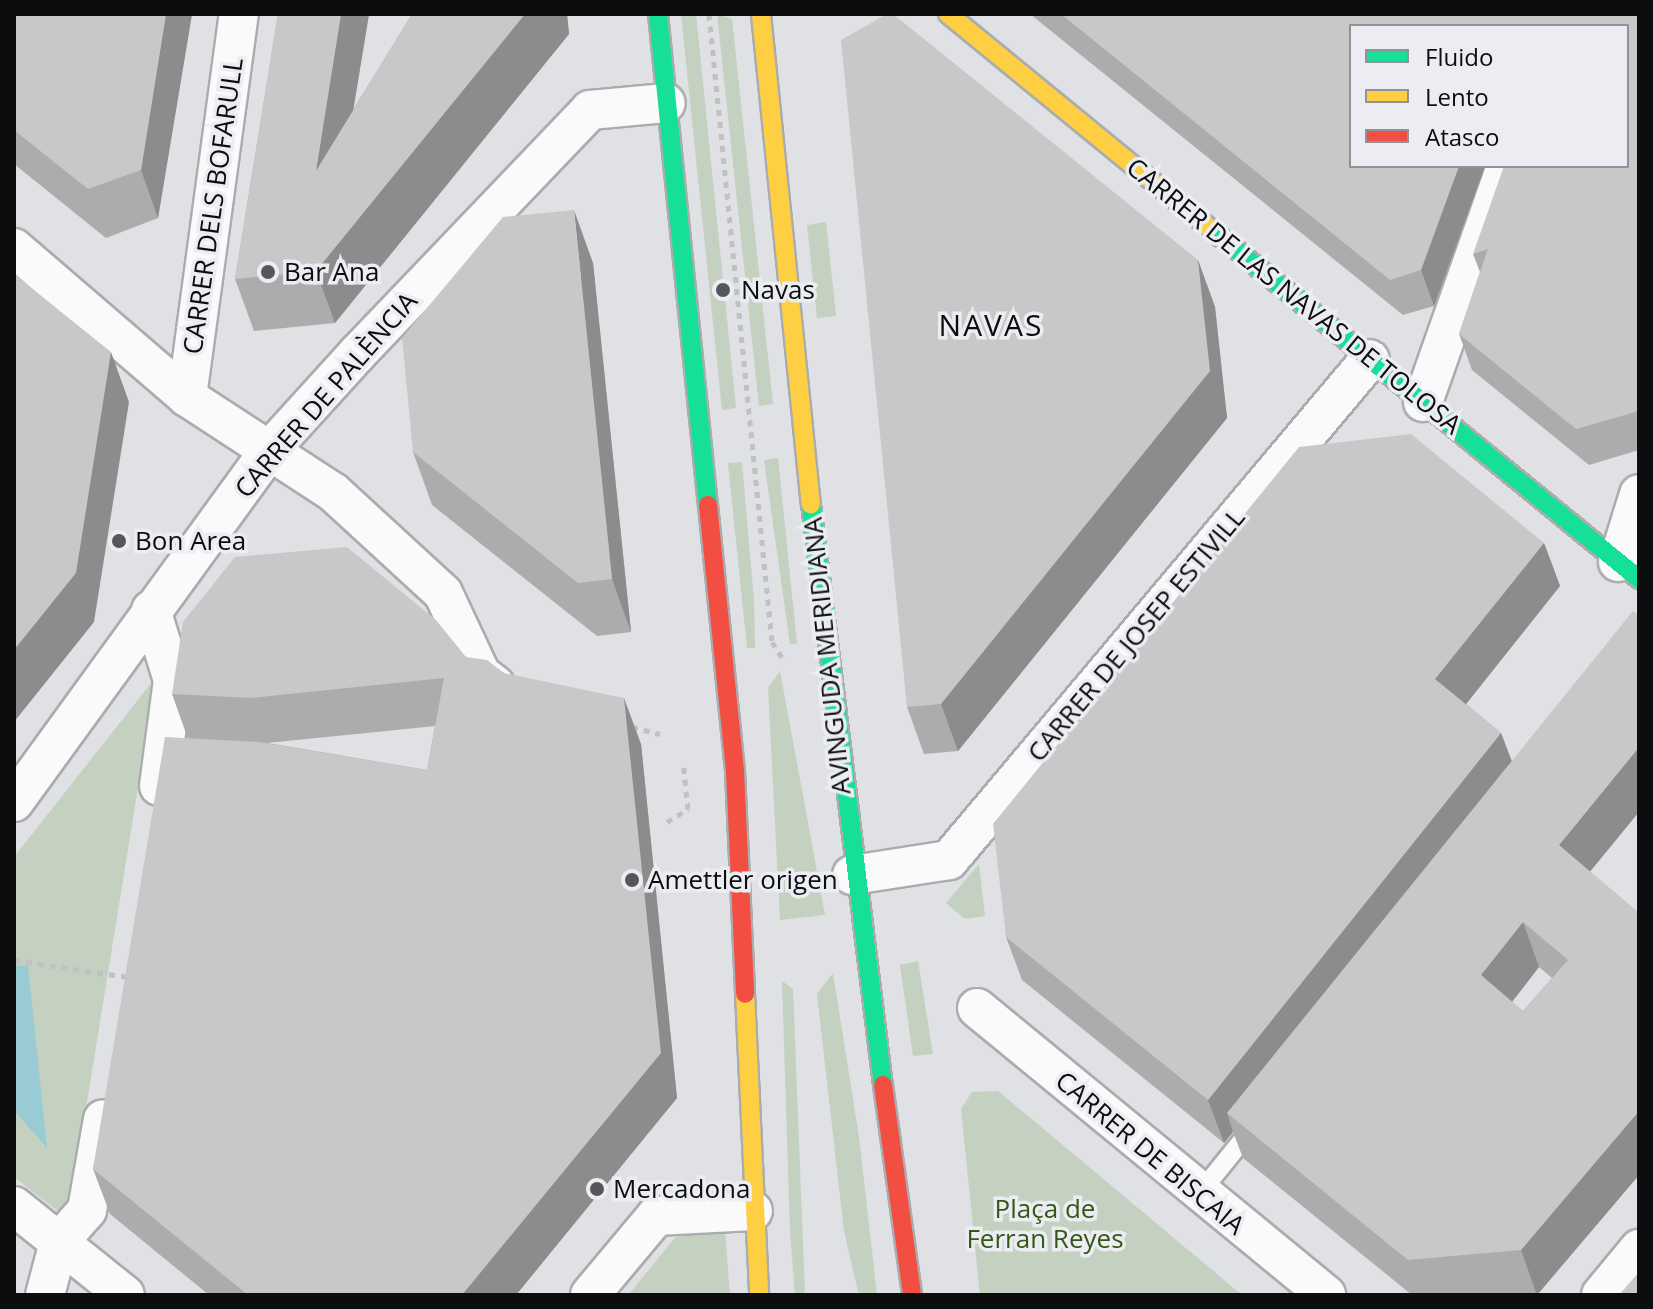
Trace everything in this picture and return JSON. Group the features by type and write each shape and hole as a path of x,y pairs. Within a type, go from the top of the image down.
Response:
{"main road":[{"path":"658,14 735,771 759,1295"},
{"name":"AVINGUDA MERIDIANA","path":"761,14 867,874 912,1295"},
{"name":"CARRER DE LAS NAVAS DE TOLOSA","path":"966,20 1370,359 1628,570"}],"street":[{"name":"CARRER DELS BOFARULL","path":"187,397 239,14"},
{"name":"CARRER DE PALÈNCIA","path":"14,802 268,452 590,110 666,103"},
{"path":"1423,402 1505,168"},
{"path":"14,248 187,397 333,492 443,593 481,674 495,685"},
{"name":"CARRER DE JOSEP ESTIVILL","path":"867,874 949,860 1370,359"},
{"path":"1628,570 1639,494"},
{"path":"151,610 173,680 178,762 153,822"},
{"name":"CARRER DE BISCAIA","path":"977,1008 1198,1195 1326,1295"},
{"path":"45,1295 59,1242 87,1210 110,1081"},
{"path":"14,1206 125,1295"},
{"path":"590,1295 656,1216 753,1211"},
{"path":"1601,1295 1639,1249"}],"lane":[{"path":"1198,1195 1266,1110"}],"path":[{"name":"AVINGUDA MERIDIANA","path":"709,14 772,642"},
{"path":"616,724 660,734"},
{"path":"667,822 688,809 683,761"},
{"path":"14,960 128,977"}],"green space":[{"path":"681,14 696,14 736,408 722,410"},
{"path":"717,14 732,19 773,404 759,406"},
{"path":"826,222 836,316 817,318 807,225"},
{"path":"778,458 797,644 790,644 764,460"},
{"path":"742,462 755,648 747,648 728,463"},
{"path":"780,671 825,915 780,920 768,688"},
{"path":"156,677 68,1219 14,1177 14,857"},
{"path":"979,864 985,916 965,919 946,903"},
{"path":"918,961 933,1054 913,1056 900,965"},
{"path":"833,973 859,1137 877,1295 858,1292 844,1231 817,994"},
{"path":"782,981 793,989 805,1295 795,1295 790,1231"},
{"name":"Plaça de Ferran Reyes","path":"998,1091 1242,1295 980,1295 961,1109 972,1092"},
{"path":"725,1232 730,1295 628,1295 679,1233"}],"water":[{"path":"28,965 47,1148 14,1110 14,966"}],"building":[{"path":"14,14 166,14 141,170 88,189 14,130"},
{"path":"278,14 341,14 316,171 412,14 525,14 316,271 235,279"},
{"path":"887,14 893,14 1198,260 1210,371 941,704 907,707 841,40"},
{"path":"1061,14 1639,14 1639,411 1576,429 1459,334 1488,249 1473,254 1503,168 1629,168 1629,24 1349,24 1349,168 1458,168 1421,270 1390,280"},
{"path":"574,210 612,579 578,583 413,452 402,338 503,217"},
{"path":"14,274 111,352 76,573 14,650"},
{"path":"1411,434 1544,543 1435,679 1501,733 1208,1100 1006,937 993,824 1299,447"},
{"path":"347,547 436,620 466,657 487,660 504,673 624,698 661,1053 462,1295 248,1295 93,1169 165,737 259,742 427,770 444,678 251,698 172,694 183,622 235,557"},
{"path":"1633,611 1639,616 1639,747 1559,845 1639,913 1639,1111 1521,1250 1408,1260 1227,1113","holes":["1523,922 1568,960 1523,1011 1481,975"]},
{"path":"1639,1272 1639,1295 1619,1295"}],"traffic: fast":[{"path":"658,14 708,505"},
{"path":"1207,226 1639,579"},
{"path":"811,504 883,1085"}],"traffic: slow":[{"path":"761,14 811,504"},
{"path":"948,14 1207,226"},
{"path":"745,994 759,1295"}],"traffic: jam":[{"path":"708,505 735,771 745,994"},
{"path":"883,1085 912,1295"}],"place":[{"name":"Bar Ana","path":"268,272"},
{"name":"Navas","path":"723,290"},
{"name":"Bon Area","path":"119,541"},
{"name":"Amettler origen","path":"632,880"},
{"name":"Mercadona","path":"597,1189"}],"district":[{"name":"NAVAS","path":"991,325"}]}
